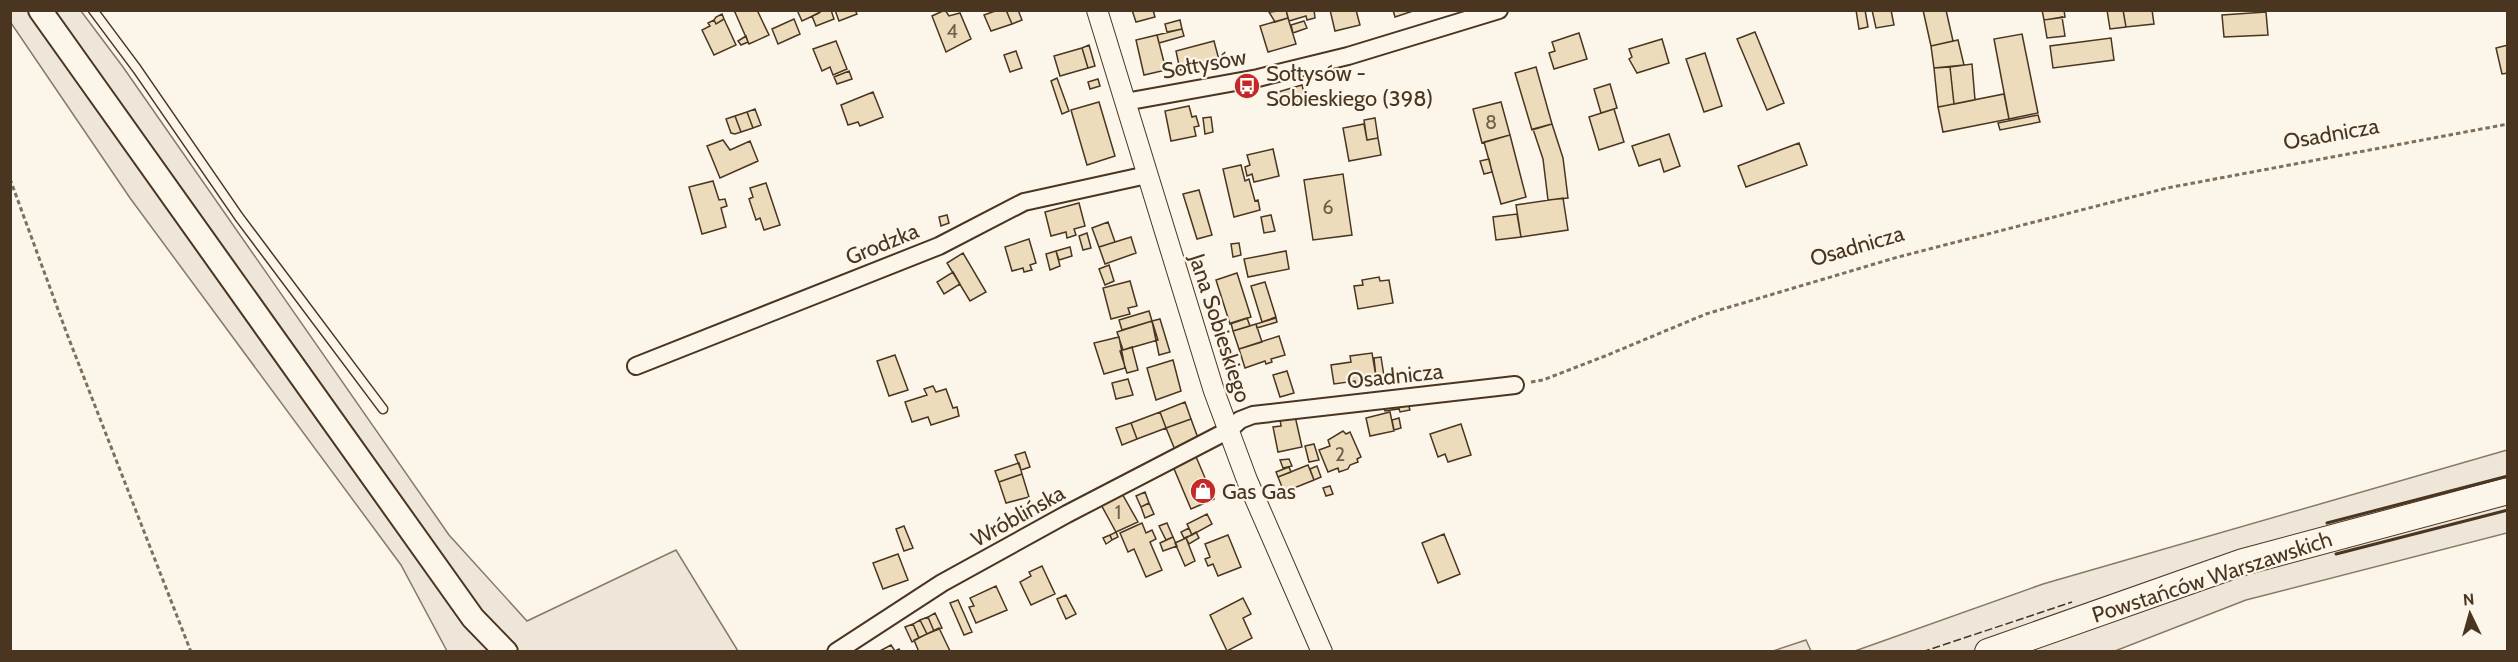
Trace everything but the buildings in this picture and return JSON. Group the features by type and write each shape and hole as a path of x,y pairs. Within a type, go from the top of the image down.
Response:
{"main road":[{"path":"40,10 473,618 506,651"},
{"name":"Powstańców Warszawskich","path":"1990,651 2243,562 2508,491"},
{"path":"473,618 486,651"}],"street":[{"name":"Jana Sobieskiego","path":"1097,10 1200,348 1228,430 1276,550 1322,651"},
{"name":"Sołtysów","path":"1125,102 1258,78 1348,56 1499,10"},
{"name":"Grodzka","path":"636,366 939,246 1024,202 1147,175"},
{"name":"Osadnicza","path":"1228,430 1240,420 1253,415 1515,385"},
{"name":"Wróblińska","path":"836,651 942,583 1067,514 1228,430"}],"lane":[{"path":"93,10 137,69 239,217 383,409"}],"path":[{"name":"Osadnicza","path":"1515,385 1542,380 1706,314 1910,254 2167,188 2508,124"},
{"path":"10,179 67,334 191,651"}],"shaded area":[{"path":"10,11 81,11 123,67 449,535 527,621 676,550 738,651 447,651 401,565 130,198 11,23"},
{"path":"2507,450 2507,533 2246,600 2115,651 1852,652 2043,584"},
{"path":"1806,640 1811,651 1773,651"}],"fence":[{"path":"1922,652 2072,602"}],"wall":[{"path":"2327,523 2508,476"},
{"path":"2336,554 2508,510"}],"place":[{"name":"Sołtysów - Sobieskiego (398)","path":"1247,86"},
{"name":"Gas Gas","path":"1203,491"}]}
